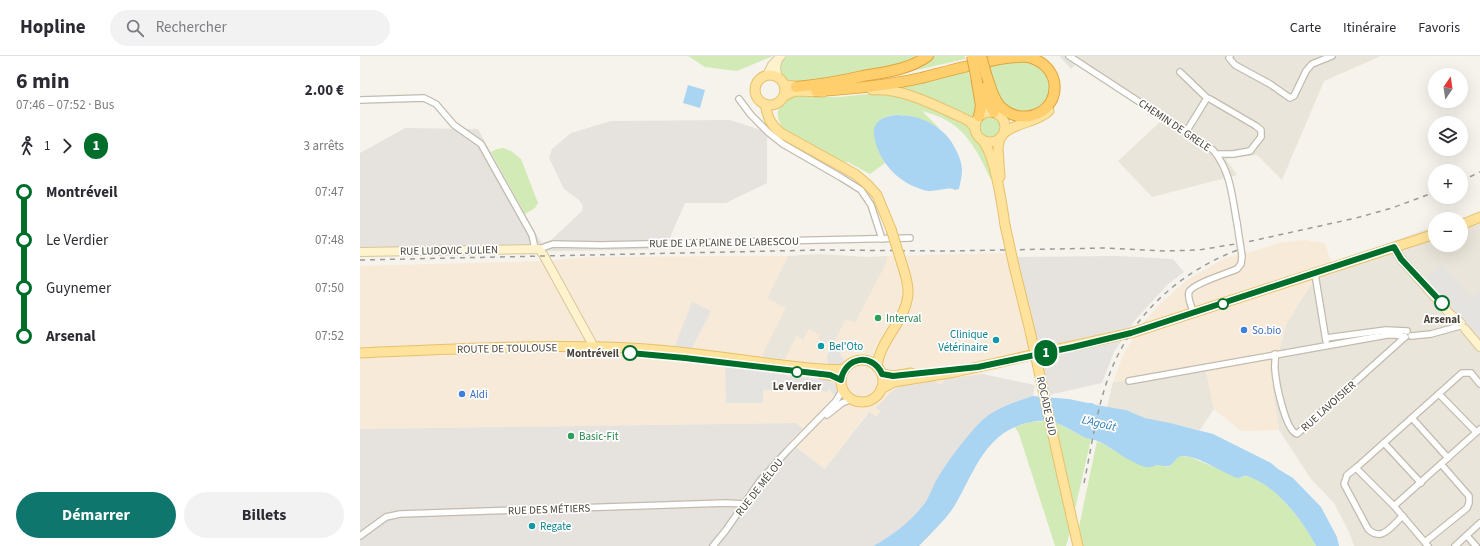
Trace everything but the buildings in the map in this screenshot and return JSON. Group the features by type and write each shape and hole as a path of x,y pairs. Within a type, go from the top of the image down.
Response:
{"highway":[{"path":"796,87 898,70 914,64 928,56"},
{"path":"816,91 869,88 922,78 998,58 1019,56 1035,59 1043,63 1048,68 1054,80 1053,95 1050,102 1040,113 1034,116 1018,117 1011,114 1000,105 981,75 972,56"},
{"path":"977,56 986,98 994,112"},
{"path":"979,116 981,106 981,56"}],"main road":[{"path":"785,85 817,88 867,85 935,71 993,56"},
{"path":"784,96 785,85 777,76 767,75 759,79 755,88 755,94 758,99 769,105 779,103 784,96 795,91 847,92 881,90 896,92 919,99 969,121 975,128 978,137 982,140 990,142 997,140 1013,127 1039,118 1051,109 1055,102 1058,94 1056,76 1053,68 1038,56"},
{"path":"767,75 772,65 780,57"},
{"path":"777,76 776,67 780,57"},
{"path":"769,105 767,115 773,126 781,133 855,174 878,195 891,229 907,280 908,295 902,312 885,340 878,357 882,384 881,389"},
{"path":"975,128 975,124 979,116 988,112 994,112 1002,118 1005,128 1002,135"},
{"name":"ROCADE SUD","path":"1000,196 998,148 1002,135"},
{"name":"ROCADE SUD","path":"982,140 989,151 1000,196 1014,266 1078,546"},
{"path":"1468,222 1480,218"},
{"path":"360,358 502,352 632,353 830,375 842,385 852,399 857,401 867,401 875,397 881,389 894,382 955,372 1131,333 1194,314 1428,236"},
{"path":"1394,247 1401,259 1480,347"},
{"path":"537,248 544,256 594,347"},
{"name":"RUE LUDOVIC JULIEN","path":"360,252 537,248"},
{"path":"584,328 584,347"},
{"path":"864,360 885,340"},
{"name":"ROUTE DE TOULOUSE","path":"360,353 502,347 594,347 678,352 740,361 807,368 833,370 845,369"},
{"path":"842,385 845,369 854,361 864,360 874,363 880,371 893,376 978,367"}],"street":[{"name":"CHEMIN DE GRELE","path":"1069,56 1208,145 1217,154 1227,172 1237,223 1242,256 1241,264 1237,269 1197,286 1189,292 1189,299 1194,314"},
{"path":"1230,56 1229,58 1235,65 1270,84 1290,98 1294,96 1306,71 1312,64 1332,56"},
{"path":"1180,72 1207,98 1261,130 1261,134 1250,151 1217,154"},
{"path":"360,100 424,98 436,104 454,125 481,144 532,235 537,248"},
{"path":"1186,132 1207,98"},
{"path":"739,99 756,120 783,144 861,190 871,205 882,238"},
{"name":"RUE DE LA PLAINE DE LABESCOU","path":"537,248 553,244 608,245 910,238"},
{"path":"1315,274 1327,345"},
{"path":"1449,329 1453,317"},
{"path":"1129,381 1387,335 1431,334 1462,326"},
{"path":"1326,338 1386,330 1408,335"},
{"name":"RUE LAVOISIER","path":"1275,354 1276,377 1285,416 1290,428 1297,434 1408,335"},
{"path":"1402,516 1389,530 1379,535 1373,534 1368,529 1344,484 1347,475 1358,467 1462,373 1471,373 1480,384"},
{"name":"RUE DE MÉLOU","path":"713,546 760,481 787,450 838,400 842,385"},
{"path":"1394,506 1478,431 1439,394"},
{"name":"RUE DE MÉLOU","path":"808,430 842,403 852,399"},
{"path":"1412,418 1448,458"},
{"path":"1384,443 1421,482"},
{"path":"1358,467 1358,470 1394,506 1427,544 1467,508 1469,503 1469,496 1441,464"},
{"name":"RUE DES MÉTIERS","path":"360,536 386,517 400,514 726,503 744,504"},
{"path":"1455,546 1480,523"},
{"path":"1466,536 1476,546"}],"shaded area":[{"path":"1064,56 1381,56 1324,81 1282,180 1257,155 1226,159 1237,175 1152,197 1118,161 1161,121"},
{"path":"1069,56 1074,59 1076,64 1071,69 1060,57"},
{"path":"730,120 767,132 767,183 726,203 685,203 665,249 360,255 360,153 405,128 478,129 542,243 551,240 582,211 583,206 579,200 564,189 549,158 552,149 571,133 611,121"},
{"path":"1480,215 1480,546 1354,546 1349,532 1334,503 1311,479 1279,430 1272,386 1286,325 1312,284 1309,272 1428,229 1428,252 1468,252 1468,217"},
{"path":"1304,240 1325,243 1332,265 1309,272 1312,284 1286,325 1272,386 1279,430 1241,431 1214,409 1205,366 1113,382 1124,353 1144,322 1159,305 1187,280 1225,258 1279,243"},
{"path":"1007,253 1031,360 941,385 877,408 880,411 877,417 868,412 825,469 789,442 796,423 360,429 360,266 542,261 591,257 788,256 767,298 786,308 763,353 762,360 783,363 797,336 803,340 809,329 820,335 819,339 832,346 846,320 855,323 885,266 888,256"},
{"path":"819,254 867,257 888,256 885,266 855,323 846,320 832,346 818,339 803,340 797,336 783,363 762,360 767,298 788,256"},
{"path":"1117,256 1173,259 1184,272 1168,284 1135,320 1114,352 1102,383 1049,395 1017,257"},
{"path":"1442,265 1472,298 1480,293 1480,338 1426,280"},
{"path":"692,302 711,311 691,350 674,348"},
{"path":"1113,345 1101,379 1071,386 1064,355"},
{"path":"832,346 840,348 839,352 845,362 839,365 828,365 827,356"},
{"path":"725,366 807,378 826,379 835,384 837,395 833,394 829,389 827,392 808,388 806,390 763,390 763,403 726,403"},
{"path":"1205,366 1214,409 1200,430 1145,418 1126,410 1107,407 1113,382"},
{"path":"983,374 1035,385 1033,396 1012,403 986,417 949,461 925,503 906,524 895,533 873,546 360,546 360,429 796,423 803,429 789,442 825,469 869,412 877,417 880,411 876,408 891,392 899,387 934,381 941,385 945,379"}],"green space":[{"path":"688,56 773,56 737,71 705,67"},
{"path":"787,56 920,56 896,66 813,82 787,82 782,75 780,65"},
{"path":"931,56 965,56 965,59 878,79 857,82"},
{"path":"1014,60 1036,64 1045,73 1050,83 1050,91 1043,106 1032,113 1015,112 999,98 986,66"},
{"path":"968,70 976,102 975,114 972,119 898,89 899,87"},
{"path":"876,93 893,94 964,120 971,129 974,138 988,156 991,180 978,153 959,129 942,118 922,111 939,128 911,116 886,116 879,122 875,131 877,145 885,163 870,174 848,162 841,163 792,136 779,121 779,107 792,96 840,97"},
{"path":"990,115 995,116 1001,122 1001,132 995,138 990,139 985,138 979,132 978,127 979,122 985,116"},
{"path":"503,148 511,151 521,159 538,203 535,208 525,214 491,152"},
{"path":"1045,421 1070,532 1066,546 1055,546 1019,434 1015,427 1029,422"},
{"path":"1055,422 1091,439 1075,509"},
{"path":"1097,441 1146,467 1158,465 1168,467 1181,456 1190,457 1240,478 1245,476 1255,479 1266,485 1286,504 1304,526 1316,546 1083,546 1079,527"}],"water":[{"path":"688,85 705,90 700,108 683,103"},
{"path":"896,115 914,117 923,120 939,128 946,134 956,150 961,162 962,173 959,189 928,191 919,189 903,180 889,168 879,153 874,129 877,122 880,120"},
{"name":"L'Agoût","path":"1033,396 1069,399 1126,410 1145,418 1213,434 1271,463 1293,478 1321,507 1337,537 1339,546 1316,546 1304,526 1288,505 1268,487 1247,476 1236,478 1200,460 1183,456 1178,457 1173,464 1169,466 1157,465 1145,467 1128,459 1100,442 1082,436 1056,423 1041,421 1030,422 1015,427 994,441 979,461 951,511 919,546 873,546 901,528 919,510 926,501 950,459 980,422 991,413 1002,407"}],"railway":[{"path":"1468,178 1480,172"},
{"path":"360,260 820,250 950,251 1106,248 1165,251 1199,250 1247,242 1356,218 1392,208 1428,195"},
{"path":"1084,483 1102,396 1112,368 1122,347 1134,328 1148,310 1164,294 1182,280 1201,267 1243,248"}],"bus line":[{"name":"1","path":"630,353 663,355 830,375 841,380 842,374 847,366 854,361 859,360 874,363 882,374 888,376 954,368 978,367 1131,333 1394,247 1401,259 1442,303"}],"place":[{"name":"Arsenal","path":"1442,303"},
{"name":"Interval","path":"878,318"},
{"name":"So.bio","path":"1244,330"},
{"name":"Clinique Vétérinaire","path":"996,340"},
{"name":"Bel'Oto","path":"821,346"},
{"name":"Montréveil","path":"630,353"},
{"name":"Le Verdier","path":"797,372"},
{"name":"Aldi","path":"462,394"},
{"name":"Basic-Fit","path":"571,436"},
{"name":"Regate","path":"532,526"}]}
